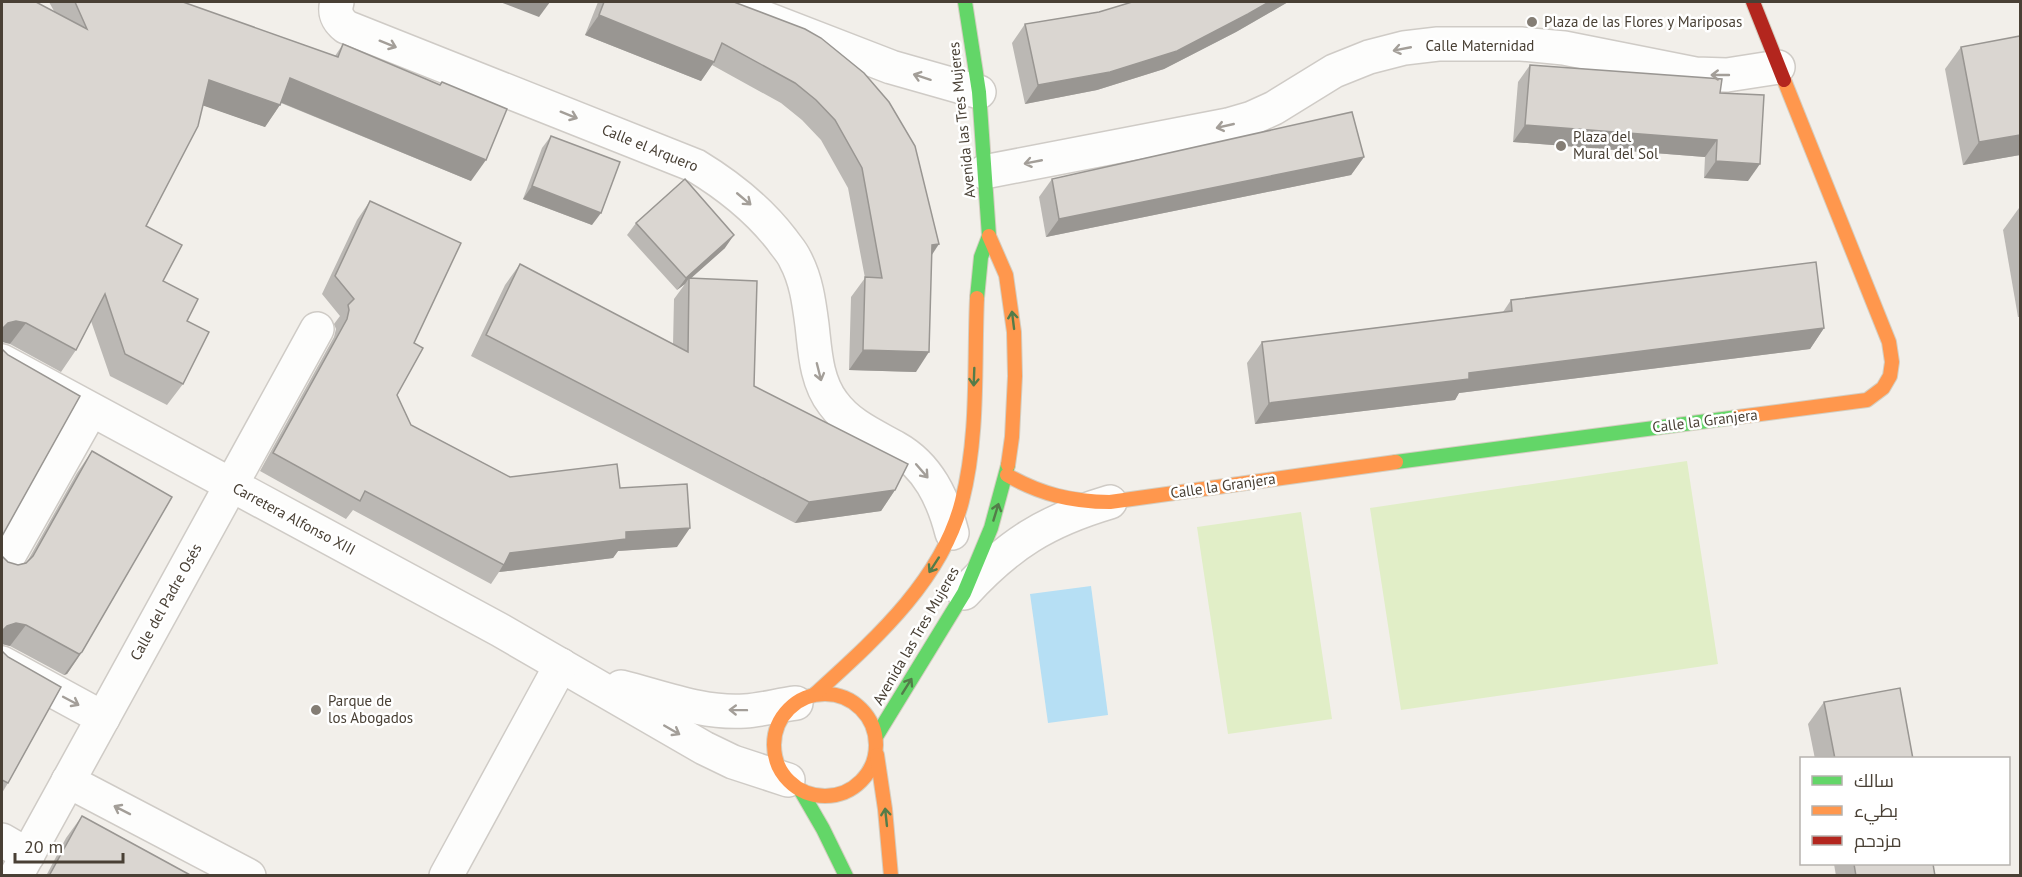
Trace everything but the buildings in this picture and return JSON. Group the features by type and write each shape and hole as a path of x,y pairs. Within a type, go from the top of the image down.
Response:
{"street":[{"path":"723,2 891,67 979,92"},
{"name":"Avenida las Tres Mujeres","path":"806,698 890,622 925,578 952,533 963,501 969,471 978,278 981,257 988,236 979,92 965,2"},
{"name":"Calle la Granjera","path":"1007,475 1030,489 1056,497 1083,502 1110,502 1866,400 1884,388 1893,366 1889,342 1753,2"},
{"name":"Calle el Arquero","path":"337,9 346,27 696,166 724,183 753,207 795,258 806,288 821,381 832,402 848,419 898,449 918,465 934,485 945,508 952,533"},
{"name":"Calle Maternidad","path":"984,172 1228,125 1252,118 1274,108 1334,71 1369,57 1404,48 1438,44 1521,44 1564,48 1695,74 1727,75 1778,66"},
{"name":"Avenida las Tres Mujeres","path":"877,735 964,593 991,528 1007,475 1012,437 1015,376 1014,332 1006,275 988,236"},
{"name":"Calle del Padre Osés","path":"15,857 68,781 317,329"},
{"name":"Carretera Alfonso XIII","path":"2,361 574,672 704,748 794,786"},
{"path":"2,567 91,410"},
{"name":"Calle la Granjera","path":"964,593 988,567 1015,545 1077,512 1110,502"},
{"path":"2,663 103,718"},
{"path":"446,876 574,672"},
{"name":"Carretera Alfonso XIII","path":"574,672 683,705 711,709 744,711 806,698"},
{"path":"846,876 823,829 778,766 774,748 776,731 783,715 806,698 836,694 855,702 869,716 877,735 877,755 891,876"},
{"path":"794,786 814,796 835,796 854,788 868,774 877,755"},
{"path":"68,781 249,876"}],"green space":[{"path":"1687,461 1718,664 1401,710 1370,508"},
{"path":"1301,512 1332,719 1228,734 1197,527"}],"water":[{"path":"1091,586 1108,715 1048,723 1030,594"}],"traffic: fast":[{"path":"965,2 979,92 989,236 981,257 977,298"},
{"path":"1396,462 1738,417"},
{"path":"877,735 964,593 991,528 1008,465"},
{"path":"801,791 846,876"}],"traffic: slow":[{"path":"1738,417 1867,400 1883,388 1890,376 1892,362 1889,342 1784,80"},
{"path":"989,236 1006,275 1014,332 1015,376 1008,465"},
{"path":"815,694 860,653 903,608 939,557 952,530 962,501 971,451 975,400 977,298"},
{"path":"1007,475 1057,496 1110,502 1396,462"},
{"path":"825,694 854,702 868,716 876,745 868,774 854,788 825,796 796,788 782,774 774,745 782,716 796,702 825,694"},
{"path":"877,755 891,876"}],"traffic: jam":[{"path":"1753,2 1784,80"}],"place":[{"name":"Plaza de las Flores y Mariposas","path":"1532,22"},
{"name":"Plaza del Mural del Sol","path":"1561,146"},
{"name":"Parque de los Abogados","path":"316,710"}]}
